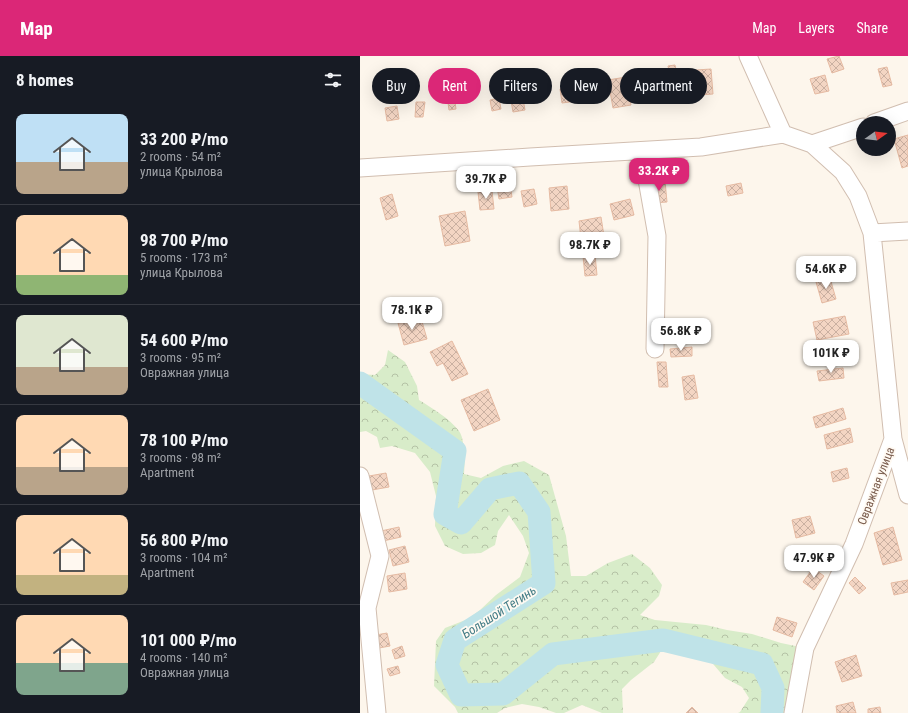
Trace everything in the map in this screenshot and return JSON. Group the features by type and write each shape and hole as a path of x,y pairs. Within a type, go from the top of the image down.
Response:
{"street":[{"path":"748,56 783,134"},
{"path":"896,116 908,112"},
{"path":"360,168 702,147 783,134 812,144 856,129"},
{"name":"Овражная улица","path":"812,144 843,172 858,196 872,233 893,439 908,495"},
{"path":"642,151 657,236 655,349"},
{"path":"872,233 908,231"},
{"name":"Овражная улица","path":"793,713 805,648 854,544 893,439"},
{"path":"360,476 380,556 367,608 377,713"}],"green space":[{"path":"388,350 405,362 417,386 419,400 435,410 459,431 463,445 464,474 481,478 503,466 524,461 549,475 566,536 571,576 586,576 608,563 632,554 650,568 662,585 659,596 640,615 655,620 706,625 752,634 781,643 805,648 793,713 738,713 749,698 742,687 725,678 708,658 681,649 661,651 654,662 622,689 623,713 602,713 582,705 564,713 556,713 539,707 522,704 505,708 497,713 458,713 455,707 434,686 436,641 445,628 468,619 520,577 529,553 523,536 509,515 498,531 495,545 481,553 463,554 445,546 435,526 436,496 430,472 415,453 392,446 380,448 377,437 366,431 360,432 360,374 375,375 385,365"}],"building":[{"path":"839,56 844,69 832,73 827,59"},
{"path":"675,65 676,68 668,68 668,66"},
{"path":"887,67 892,85 883,87 878,69"},
{"path":"707,69 711,69 713,94 707,94"},
{"path":"825,75 829,91 815,94 810,79"},
{"path":"620,78 620,104 631,105 613,108 612,79"},
{"path":"425,102 423,117 415,117 416,104"},
{"path":"448,104 455,104 456,109 449,110"},
{"path":"491,104 500,104 501,109 492,111"},
{"path":"512,104 524,104 525,110 513,112"},
{"path":"397,106 399,119 387,121 385,108"},
{"path":"908,135 908,166 902,168 896,146 896,138"},
{"path":"665,181 667,202 653,203 651,182"},
{"path":"741,183 743,193 728,196 726,186"},
{"path":"510,184 512,197 499,199 497,186"},
{"path":"567,186 569,209 551,211 549,188"},
{"path":"534,189 537,204 524,207 521,191"},
{"path":"492,191 494,209 480,210 478,192"},
{"path":"392,194 398,216 386,220 380,198"},
{"path":"630,199 634,215 614,220 610,204"},
{"path":"465,211 470,241 445,246 439,216"},
{"path":"601,217 604,236 581,239 579,221"},
{"path":"595,255 597,275 585,276 583,256"},
{"path":"830,278 836,299 822,303 816,282"},
{"path":"413,300 414,307 391,312 389,305"},
{"path":"845,316 849,334 817,340 813,322"},
{"path":"421,318 427,339 404,345 398,323"},
{"path":"452,341 468,374 452,381 443,363 437,366 430,352"},
{"path":"692,347 692,356 671,357 670,349"},
{"path":"842,347 843,360 812,362 812,349"},
{"path":"657,362 666,362 668,387 659,387"},
{"path":"843,368 844,378 819,381 817,371"},
{"path":"694,375 698,398 685,400 682,377"},
{"path":"488,389 500,420 474,431 461,400"},
{"path":"843,408 846,419 816,428 813,417"},
{"path":"850,428 853,442 827,449 824,435"},
{"path":"847,468 849,478 833,482 831,472"},
{"path":"386,473 389,487 372,490 369,476"},
{"path":"810,516 815,533 796,538 792,520"},
{"path":"399,527 401,537 383,541 381,531"},
{"path":"893,527 902,560 883,565 874,533"},
{"path":"405,546 409,562 393,566 389,550"},
{"path":"813,568 824,576 814,590 803,582"},
{"path":"405,573 407,589 389,592 387,576"},
{"path":"855,577 866,588 859,594 849,583"},
{"path":"908,580 908,592 894,595 891,583"},
{"path":"777,617 797,623 792,637 773,630"},
{"path":"387,633 390,646 379,648 376,635"},
{"path":"402,646 405,656 395,659 392,650"},
{"path":"856,655 862,676 842,682 835,662"},
{"path":"398,666 400,673 390,676 387,669"},
{"path":"853,702 856,713 837,713 836,706"},
{"path":"692,707 698,713 686,713"},
{"path":"880,707 881,713 868,713 868,709"}],"waterway":[{"name":"Большой Тегинь","path":"360,383 455,451 445,514 461,523 490,489 519,483 539,512 544,583 455,640 447,665 461,695 503,694 553,654 663,640 762,664 773,688 772,713"}]}
